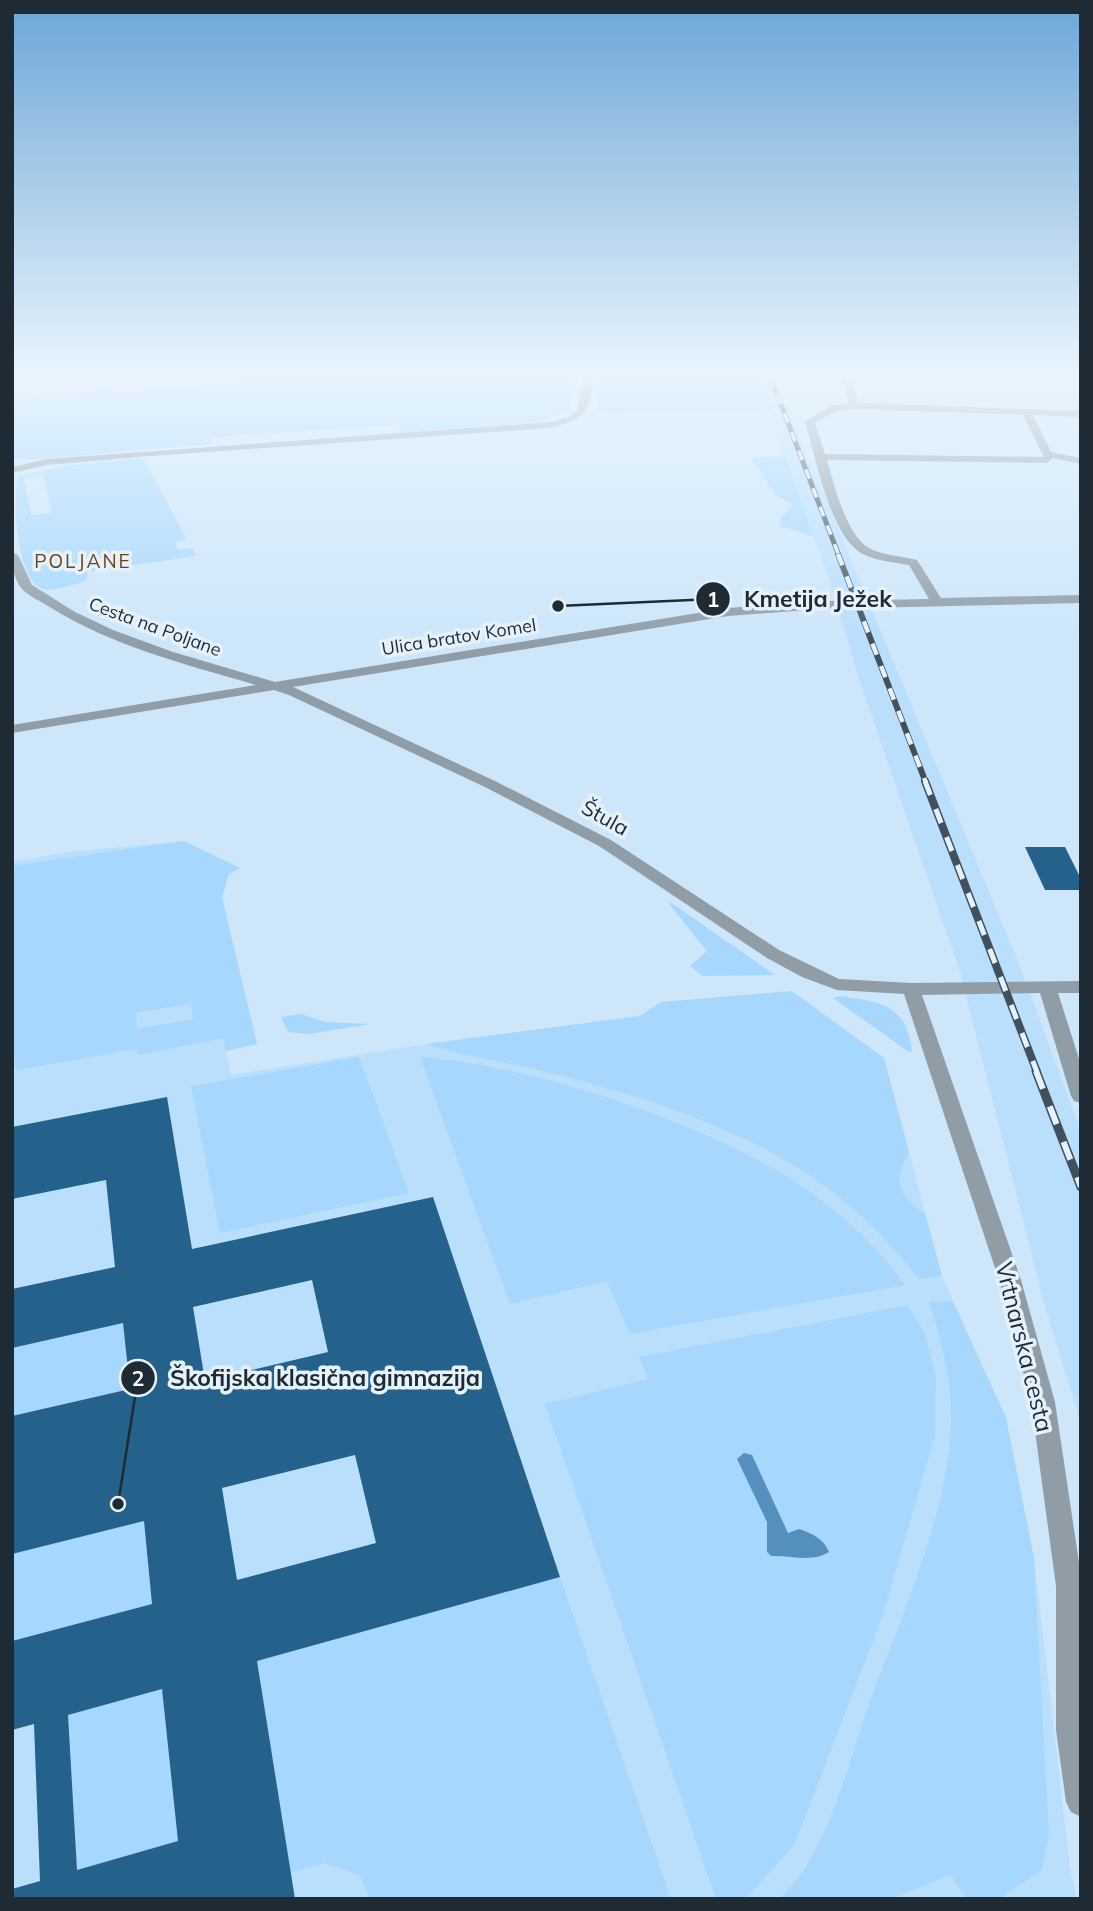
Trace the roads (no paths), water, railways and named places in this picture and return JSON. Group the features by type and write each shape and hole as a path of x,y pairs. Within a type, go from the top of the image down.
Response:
{"street":[{"path":"12,470 33,465"},
{"path":"824,465 847,533 868,551 914,563 938,603"},
{"name":"Cesta na Poljane","path":"12,555 27,587 71,615 108,633 168,655 270,685"},
{"name":"Ulica bratov Komel","path":"12,729 728,612 821,605 1081,599"},
{"name":"Štula","path":"270,685 294,692 356,720 605,842 773,954 808,973 837,984 911,989 1081,987"},
{"path":"1047,987 1081,1096"},
{"name":"Vrtnarska cesta","path":"911,989 1010,1280 1043,1402 1069,1586 1070,1730 1081,1801"}],"railway":[{"path":"804,465 839,556"},
{"path":"838,554 926,783"},
{"path":"925,781 1037,1072"},
{"path":"1036,1071 1081,1187"}],"place":[{"name":"Kmetija Ježek","path":"558,606"},
{"name":"Škofijska klasična gimnazija","path":"118,1504"}],"district":[{"name":"POLJANE","path":"83,561"}]}
